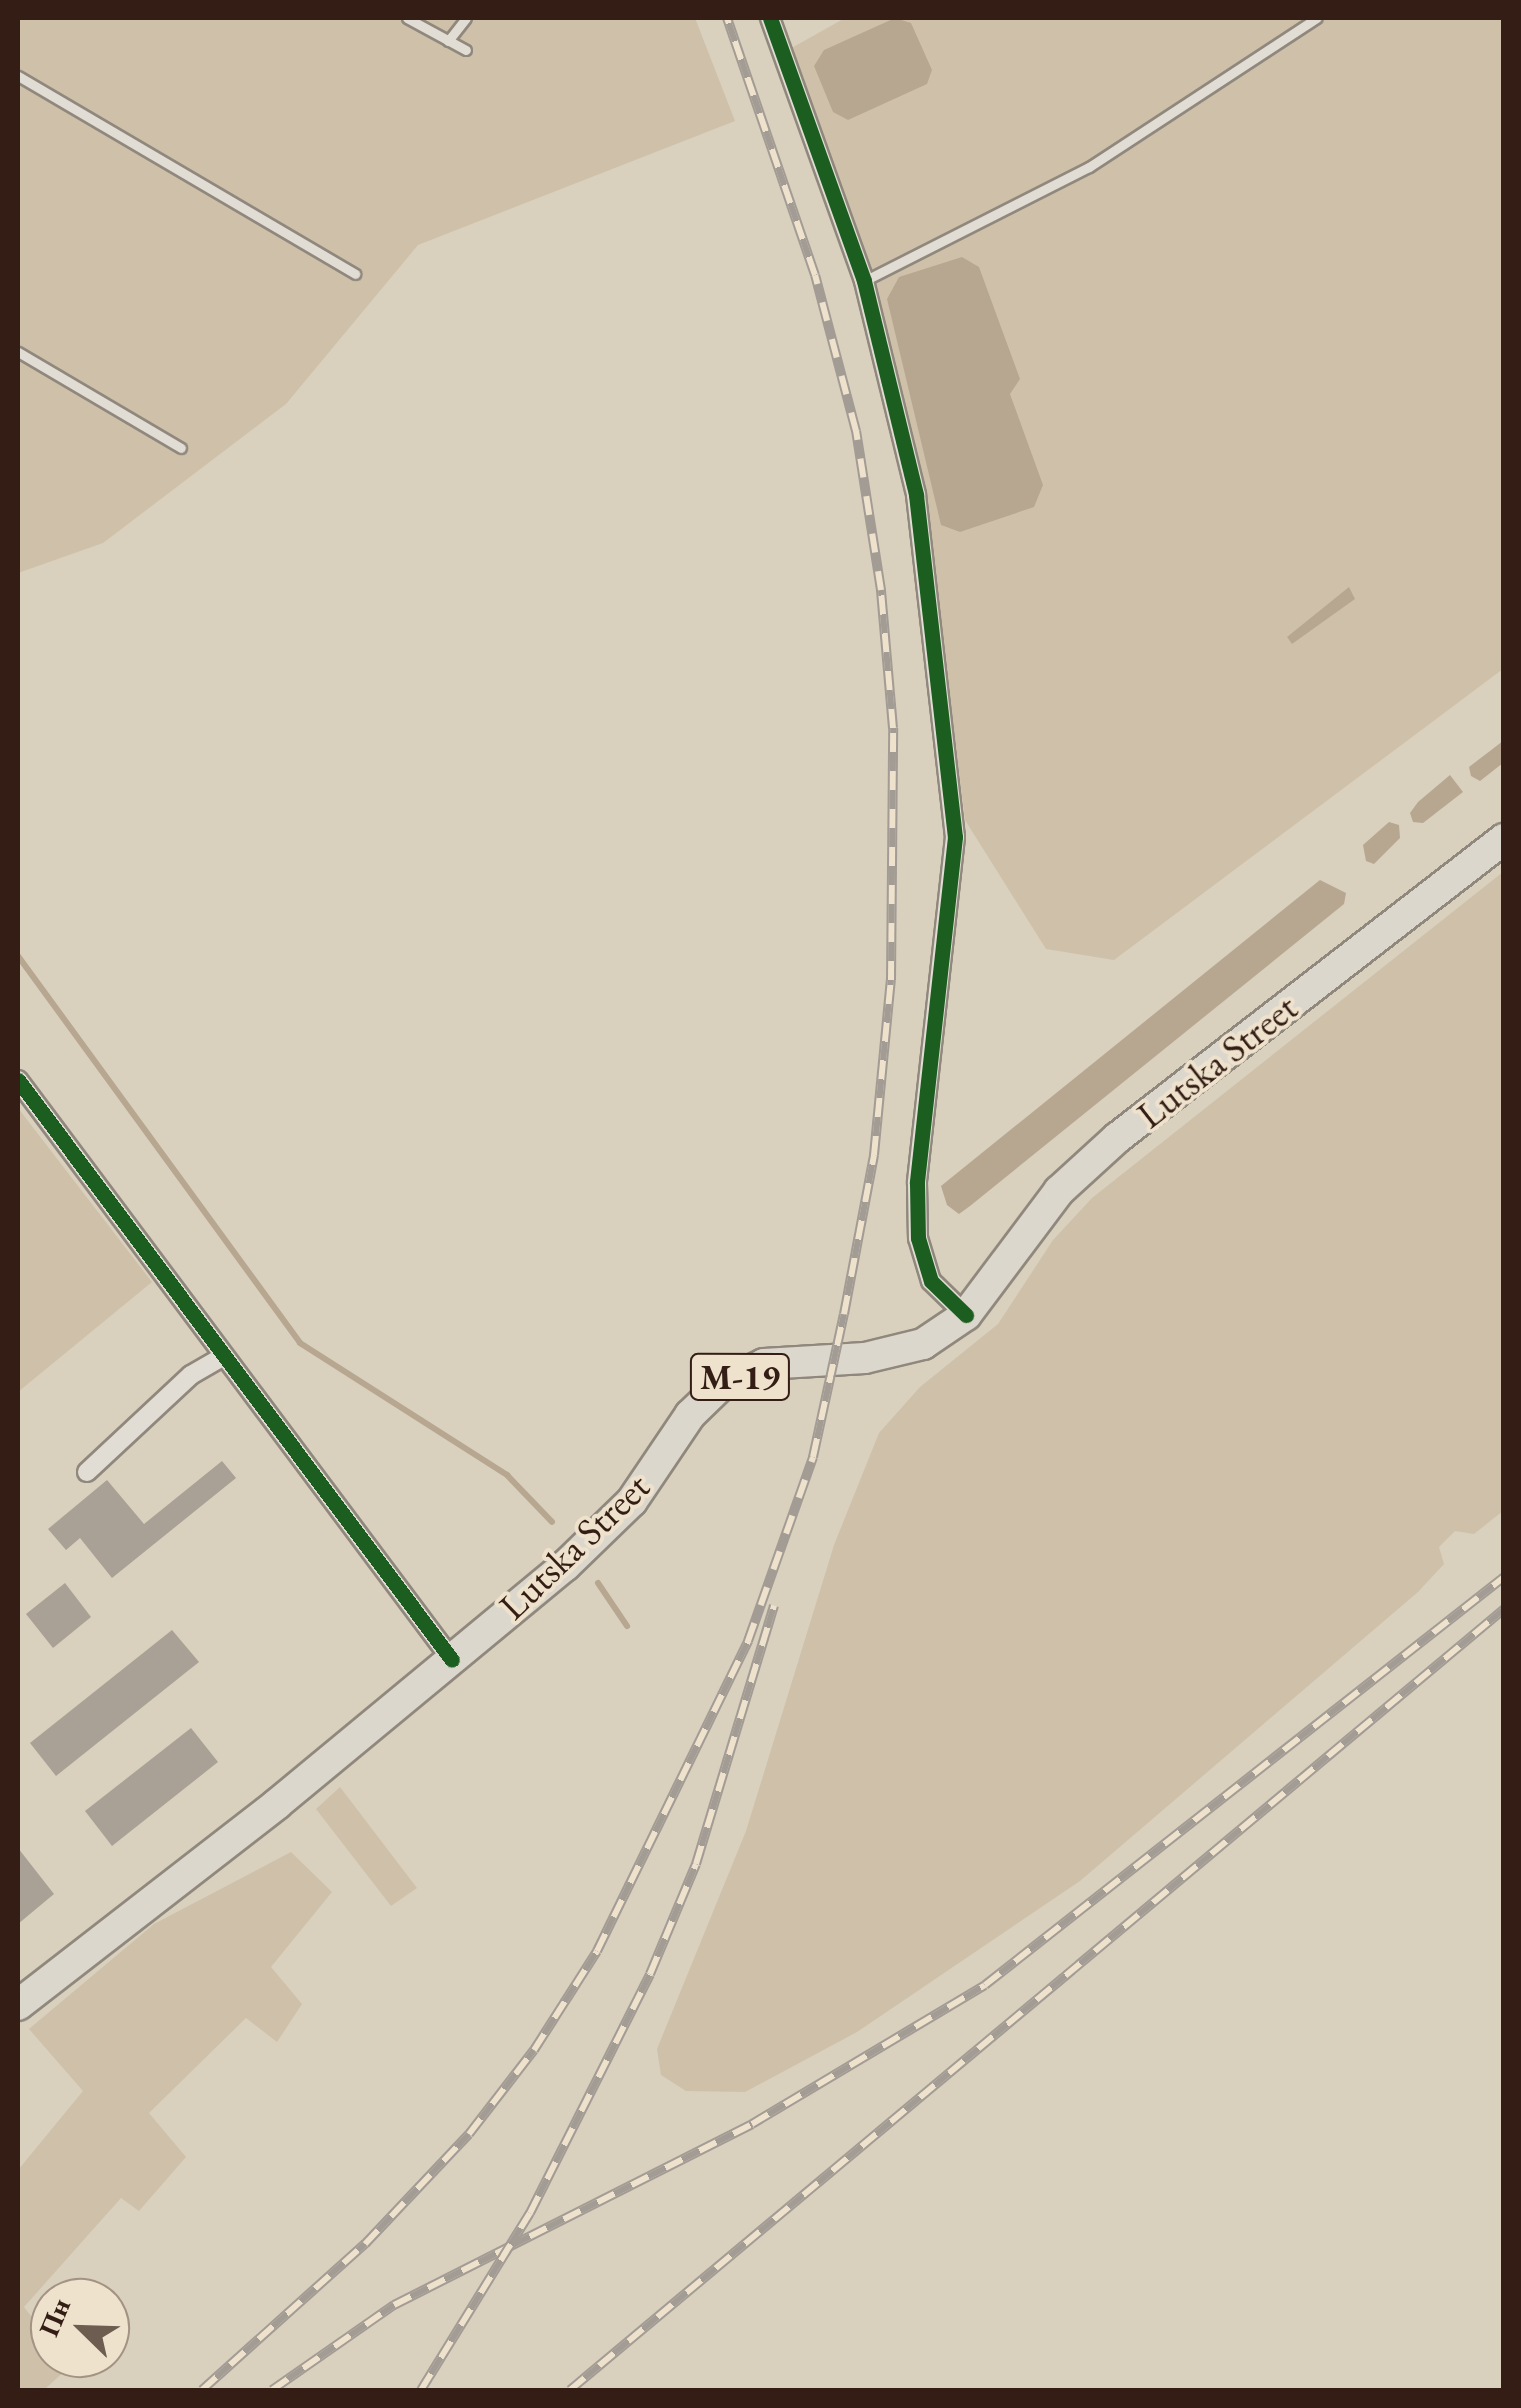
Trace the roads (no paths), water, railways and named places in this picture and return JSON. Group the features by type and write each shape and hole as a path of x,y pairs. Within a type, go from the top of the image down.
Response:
{"highway":[{"name":"Lutska Street","path":"18,2005 452,1660 632,1501 690,1415 720,1386 764,1364 865,1358 923,1344 966,1316 1059,1191 1117,1138 1504,839"}],"street":[{"path":"770,18 808,109 864,281 916,495 955,837 917,1183 918,1238 931,1281 966,1316"},
{"path":"18,1080 221,1358 452,1660"},
{"path":"87,1472 191,1375 221,1358"}],"lane":[{"path":"407,18 466,50"},
{"path":"448,40 466,18"},
{"path":"864,281 1089,166 1317,18"},
{"path":"18,76 355,274"},
{"path":"18,352 181,448"}],"waterway":[{"path":"18,956 300,1343 507,1475 552,1522"},
{"path":"598,1583 627,1626"}],"railway":[{"path":"202,2390 365,2244 469,2134 534,2050 597,1951 748,1641 813,1457 874,1155 891,980 893,728 881,590 856,431 815,275 727,18"},
{"path":"272,2390 394,2305 752,2124 985,1985 1504,1577"},
{"path":"421,2390 530,2213 650,1974 696,1864 774,1606"},
{"path":"570,2390 1504,1609"}]}
